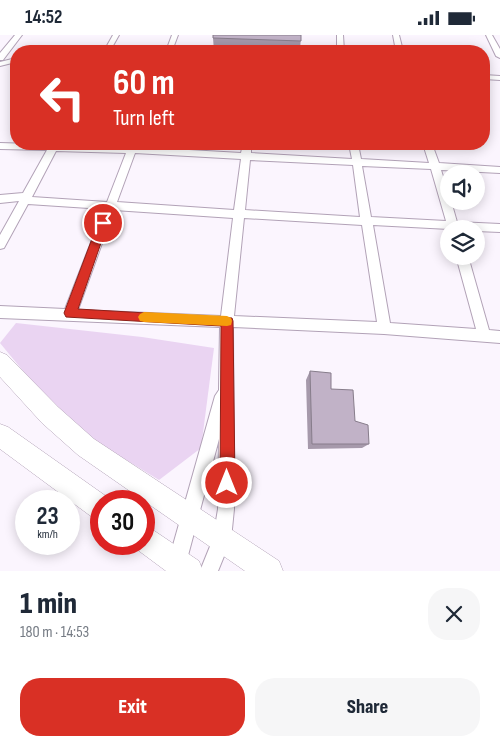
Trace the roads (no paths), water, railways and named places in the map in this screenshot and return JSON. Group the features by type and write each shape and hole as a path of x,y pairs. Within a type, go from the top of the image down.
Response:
{"main road":[{"path":"0,363 44,409 81,442 269,571"},
{"path":"0,435 90,500"},
{"path":"155,547 183,567"}],"street":[{"path":"2,55 19,35"},
{"path":"489,35 500,56"},
{"path":"0,44 10,45"},
{"path":"0,245 52,150"},
{"path":"70,313 131,150"},
{"path":"210,571 222,539 227,483 227,321 246,150 358,163 500,169"},
{"path":"355,150 384,328"},
{"path":"430,150 452,220"},
{"path":"0,199 26,198 239,214 440,226"},
{"path":"485,228 500,228"},
{"path":"464,265 484,336"},
{"path":"0,312 70,313 384,328 500,337"},
{"path":"183,567 189,517 210,446 226,377"}]}
